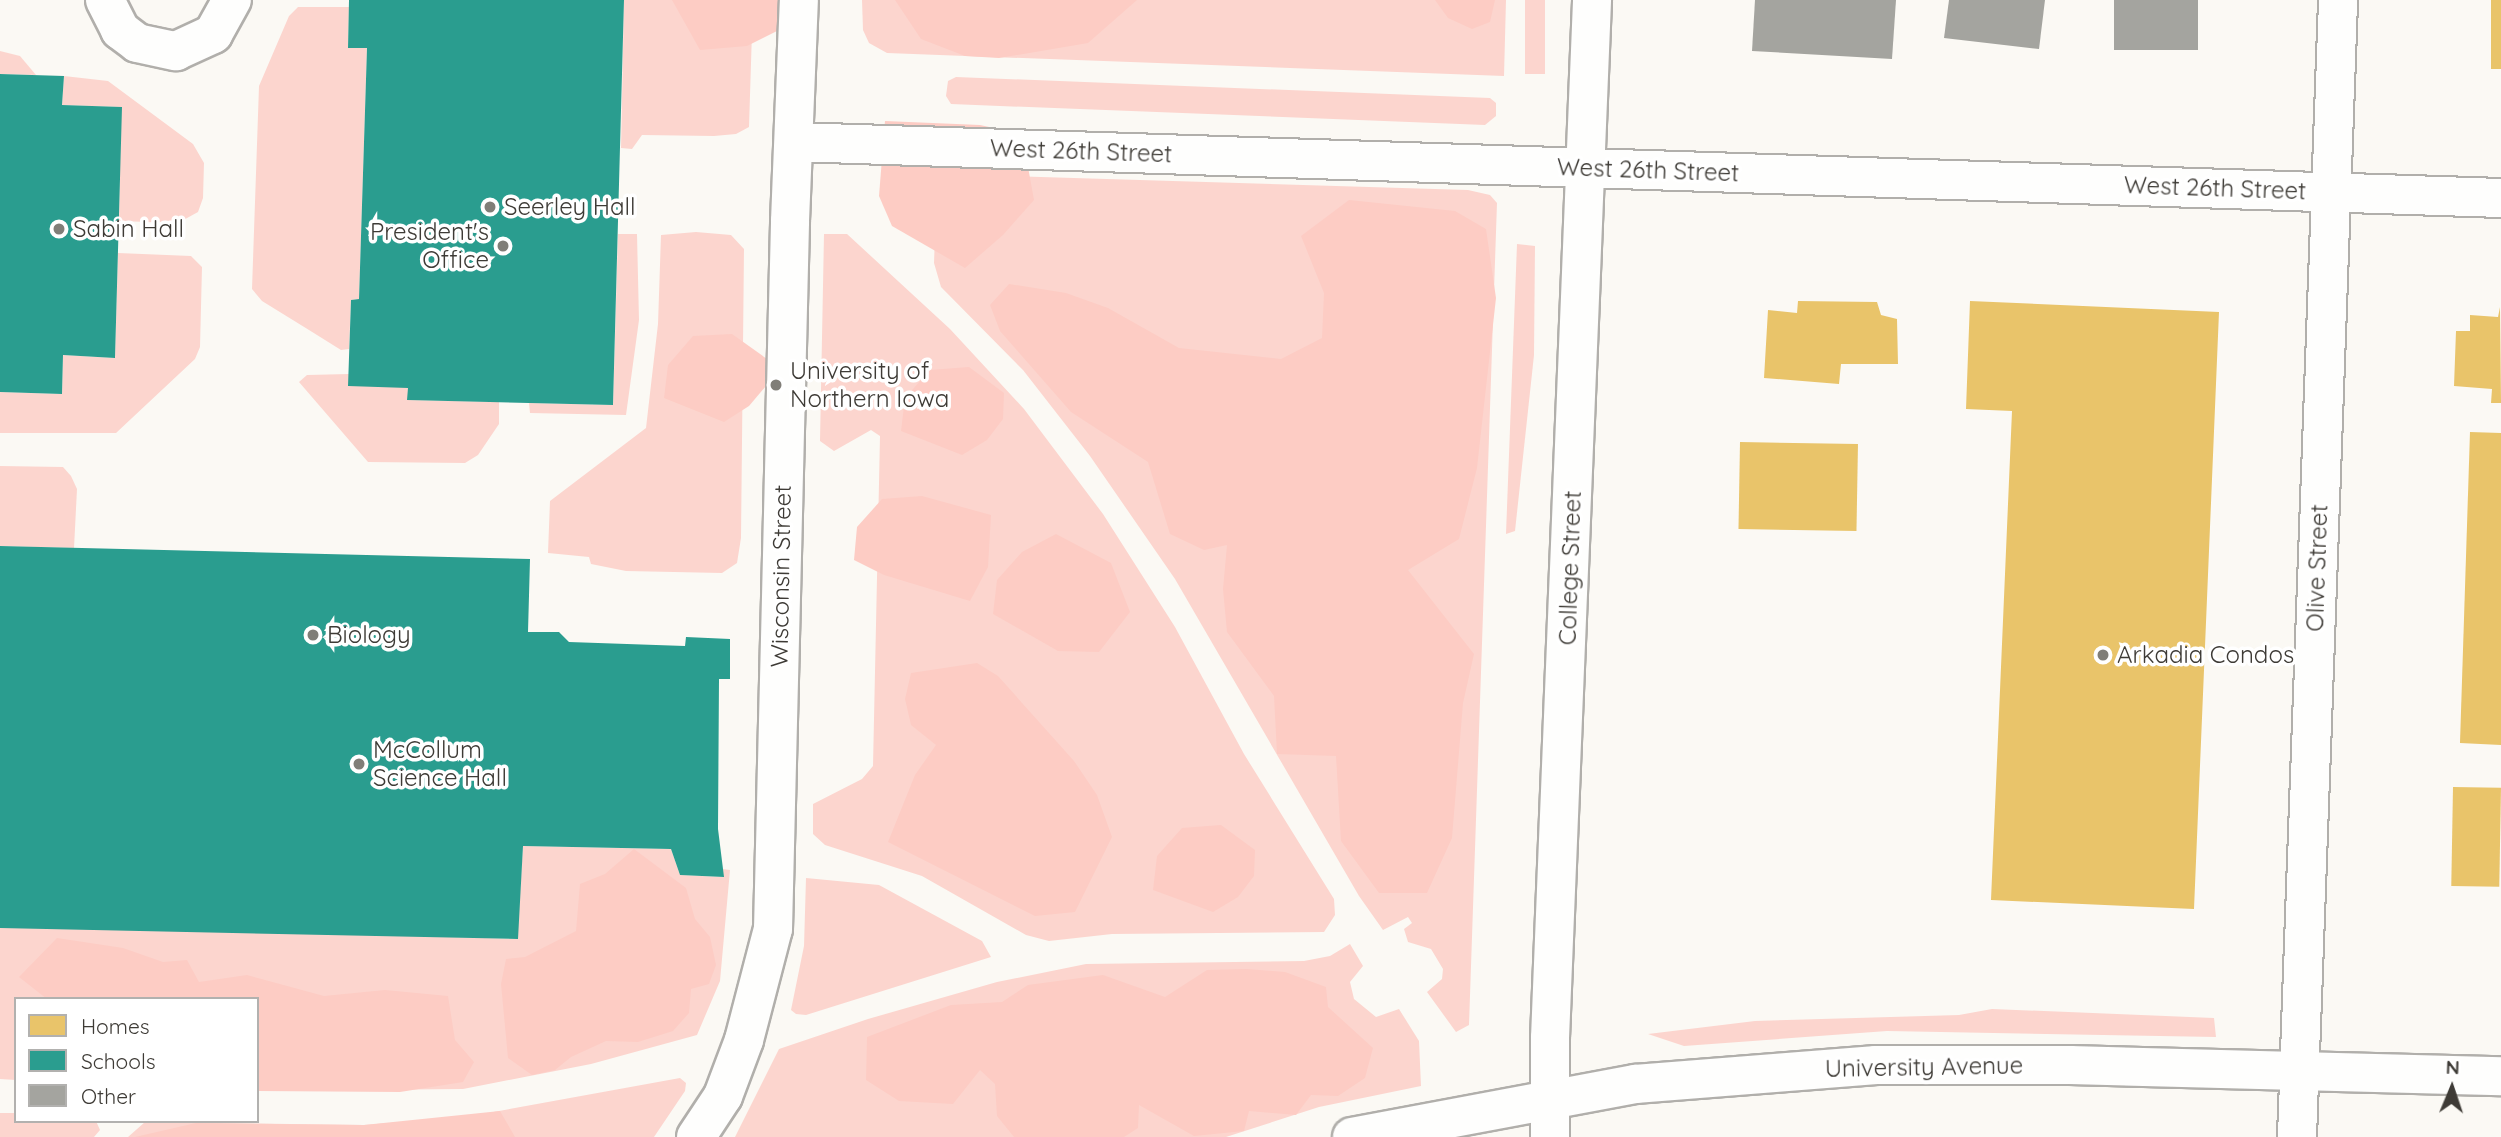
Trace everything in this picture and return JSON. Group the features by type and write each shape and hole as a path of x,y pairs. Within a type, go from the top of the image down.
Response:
{"street":[{"path":"105,0 120,30 137,43 176,51 214,34 232,0"},
{"name":"Wisconsin Street","path":"696,1137 723,1096 744,1040 773,929 799,0"},
{"name":"College Street","path":"1550,1137 1588,169 1592,0"},
{"name":"Olive Street","path":"2297,1137 2338,0"},
{"name":"West 26th Street","path":"795,142 2501,198"},
{"name":"University Avenue","path":"1352,1137 1551,1097 1635,1084 1876,1065 2501,1076"}],"shaded area":[{"path":"624,0 753,0 749,127 736,134 714,136 642,135 632,149 621,148"},
{"path":"672,0 778,0 779,30 747,46 700,50"},
{"path":"862,0 1506,0 1504,76 887,53 869,43 863,30"},
{"path":"895,0 1137,0 1088,43 999,58 965,56 921,39"},
{"path":"1435,0 1495,0 1490,22 1472,29 1448,18"},
{"path":"1525,0 1545,0 1545,74 1525,74"},
{"path":"298,7 349,7 348,47 367,48 359,299 351,300 349,349 341,350 262,301 252,289 259,86 289,16"},
{"path":"0,51 20,56 36,75 0,74"},
{"path":"64,76 108,81 193,144 204,163 203,198 198,212 178,223 119,221 121,107 62,105"},
{"path":"956,77 1490,98 1496,103 1496,116 1485,125 951,104 946,96 948,81"},
{"path":"885,121 980,125 1022,134 1034,200 1003,235 965,268 892,226 879,196"},
{"path":"942,174 1468,190 1490,195 1497,203 1469,1025 1456,1032 1427,992 1442,979 1443,969 1431,949 1408,942 1404,929 1412,923 1408,917 1383,930 1359,896 1175,579 1090,456 1023,370 941,287 934,263 937,181"},
{"path":"1349,200 1455,211 1486,229 1496,298 1477,468 1459,539 1408,570 1474,654 1463,703 1452,838 1427,893 1379,893 1341,841 1336,756 1277,754 1274,696 1227,632 1223,589 1227,545 1204,550 1170,534 1148,462 1071,412 1000,331 990,305 1009,284 1066,293 1108,308 1179,348 1281,359 1322,338 1324,293 1301,236"},
{"path":"696,232 731,235 744,249 741,538 737,563 722,573 626,571 591,564 589,557 548,553 550,501 646,428 658,324 661,235"},
{"path":"618,234 637,234 639,320 626,415 530,413 529,403 613,405"},
{"path":"824,234 847,234 950,329 1024,409 1103,514 1175,627 1244,754 1334,899 1335,915 1324,932 1112,934 1049,941 1026,935 922,876 825,845 813,834 813,804 862,779 873,766 880,436 871,430 834,451 820,441"},
{"path":"1517,244 1535,246 1534,355 1515,531 1506,534"},
{"path":"118,253 191,256 202,267 200,347 195,359 116,433 0,433 0,392 62,394 63,355 115,358"},
{"path":"732,334 767,359 766,386 749,406 724,422 664,398 668,365 693,336"},
{"path":"969,367 1004,393 1003,419 987,440 962,455 901,431 905,398 930,370"},
{"path":"349,374 408,388 408,400 499,402 499,424 478,455 465,463 368,462 299,382 307,375"},
{"path":"0,466 63,467 77,489 74,548 0,546"},
{"path":"922,496 991,515 988,567 970,601 884,575 854,560 857,527 882,499"},
{"path":"1056,534 1111,563 1130,612 1099,652 1058,651 993,614 997,580 1022,552"},
{"path":"977,663 998,676 1074,761 1097,795 1112,837 1075,912 1035,916 888,842 915,775 936,745 911,725 905,699 911,673"},
{"path":"1221,825 1255,850 1254,876 1238,897 1213,912 1153,890 1157,856 1182,828"},
{"path":"523,846 671,849 680,875 723,877 722,869 730,870 720,981 697,1035 591,1064 463,1089 259,1091 259,997 14,997 14,1080 0,1079 0,924 517,939"},
{"path":"634,849 686,888 695,919 710,937 716,965 709,984 691,989 689,1013 673,1031 638,1042 606,1041 571,1057 555,1070 532,1075 508,1058 501,984 506,959 525,957 576,931 580,884 605,874"},
{"path":"806,878 879,885 982,941 991,957 806,1015 796,1014 791,1010 804,946"},
{"path":"57,938 123,948 163,962 187,960 199,982 247,975 324,996 385,990 448,996 455,1040 474,1062 463,1082 400,1092 259,1091 259,997 44,997 19,977"},
{"path":"1350,944 1363,966 1350,982 1354,999 1376,1017 1399,1009 1419,1041 1421,1086 1319,1107 1226,1137 735,1137 779,1049 868,1019 997,982 1086,964 1304,961 1330,956"},
{"path":"1207,970 1285,972 1326,987 1328,1007 1373,1048 1365,1078 1338,1096 1311,1095 1296,1115 1249,1111 1244,1131 1194,1136 1139,1105 1138,1128 1124,1137 1014,1137 997,1116 995,1084 980,1070 953,1104 899,1101 866,1080 867,1037 951,1005 1002,1002 1028,985 1103,975 1165,997"},
{"path":"1992,1009 2214,1018 2216,1037 1887,1031 1684,1046 1648,1034 1755,1021 1959,1015"},
{"path":"680,1078 686,1083 685,1091 654,1137 128,1137 144,1123 364,1125 466,1117"},
{"path":"500,1111 515,1137 135,1137 196,1123 364,1125"},
{"path":"0,1113 14,1113 14,1123 97,1123 100,1130 94,1137 0,1137"}],"building: Homes":[{"path":"2491,0 2501,0 2501,69 2491,69"},
{"path":"1798,301 1877,302 1881,315 1897,319 1898,364 1841,364 1839,384 1764,378 1768,310 1797,313"},
{"name":"Arkadia Condos","path":"1970,301 2219,312 2194,909 1991,900 2012,411 1966,409"},
{"path":"2500,307 2501,403 2491,403 2492,389 2454,386 2456,331 2470,331 2470,315 2498,317"},
{"path":"2470,432 2501,433 2501,745 2460,743"},
{"path":"1740,442 1858,444 1856,531 1738,529"},
{"path":"2453,787 2501,788 2499,887 2451,886"}],"building: Schools":[{"name":"Seerley Hall","path":"349,0 624,0 613,405 407,400 408,388 348,386 351,300 359,299 367,48 348,48"},
{"name":"Sabin Hall","path":"0,74 64,76 62,105 122,107 115,358 63,355 62,394 0,392"},
{"name":"McCollum Science Hall","path":"0,546 530,559 528,632 559,632 569,642 685,646 686,637 730,639 730,679 719,679 718,829 724,877 680,875 671,849 523,846 518,939 0,928"}],"building: Other":[{"path":"1755,0 1896,0 1892,59 1752,51"},
{"path":"1949,0 2045,0 2039,49 1944,38"},
{"path":"2114,0 2198,0 2198,50 2114,50"}],"place":[{"name":"Seerley Hall","path":"490,207"},
{"name":"Sabin Hall","path":"59,229"},
{"name":"President's Office","path":"503,246"},
{"name":"University of Northern Iowa","path":"776,385"},
{"name":"Biology","path":"313,635"},
{"name":"Arkadia Condos","path":"2103,655"},
{"name":"McCollum Science Hall","path":"359,764"}]}
